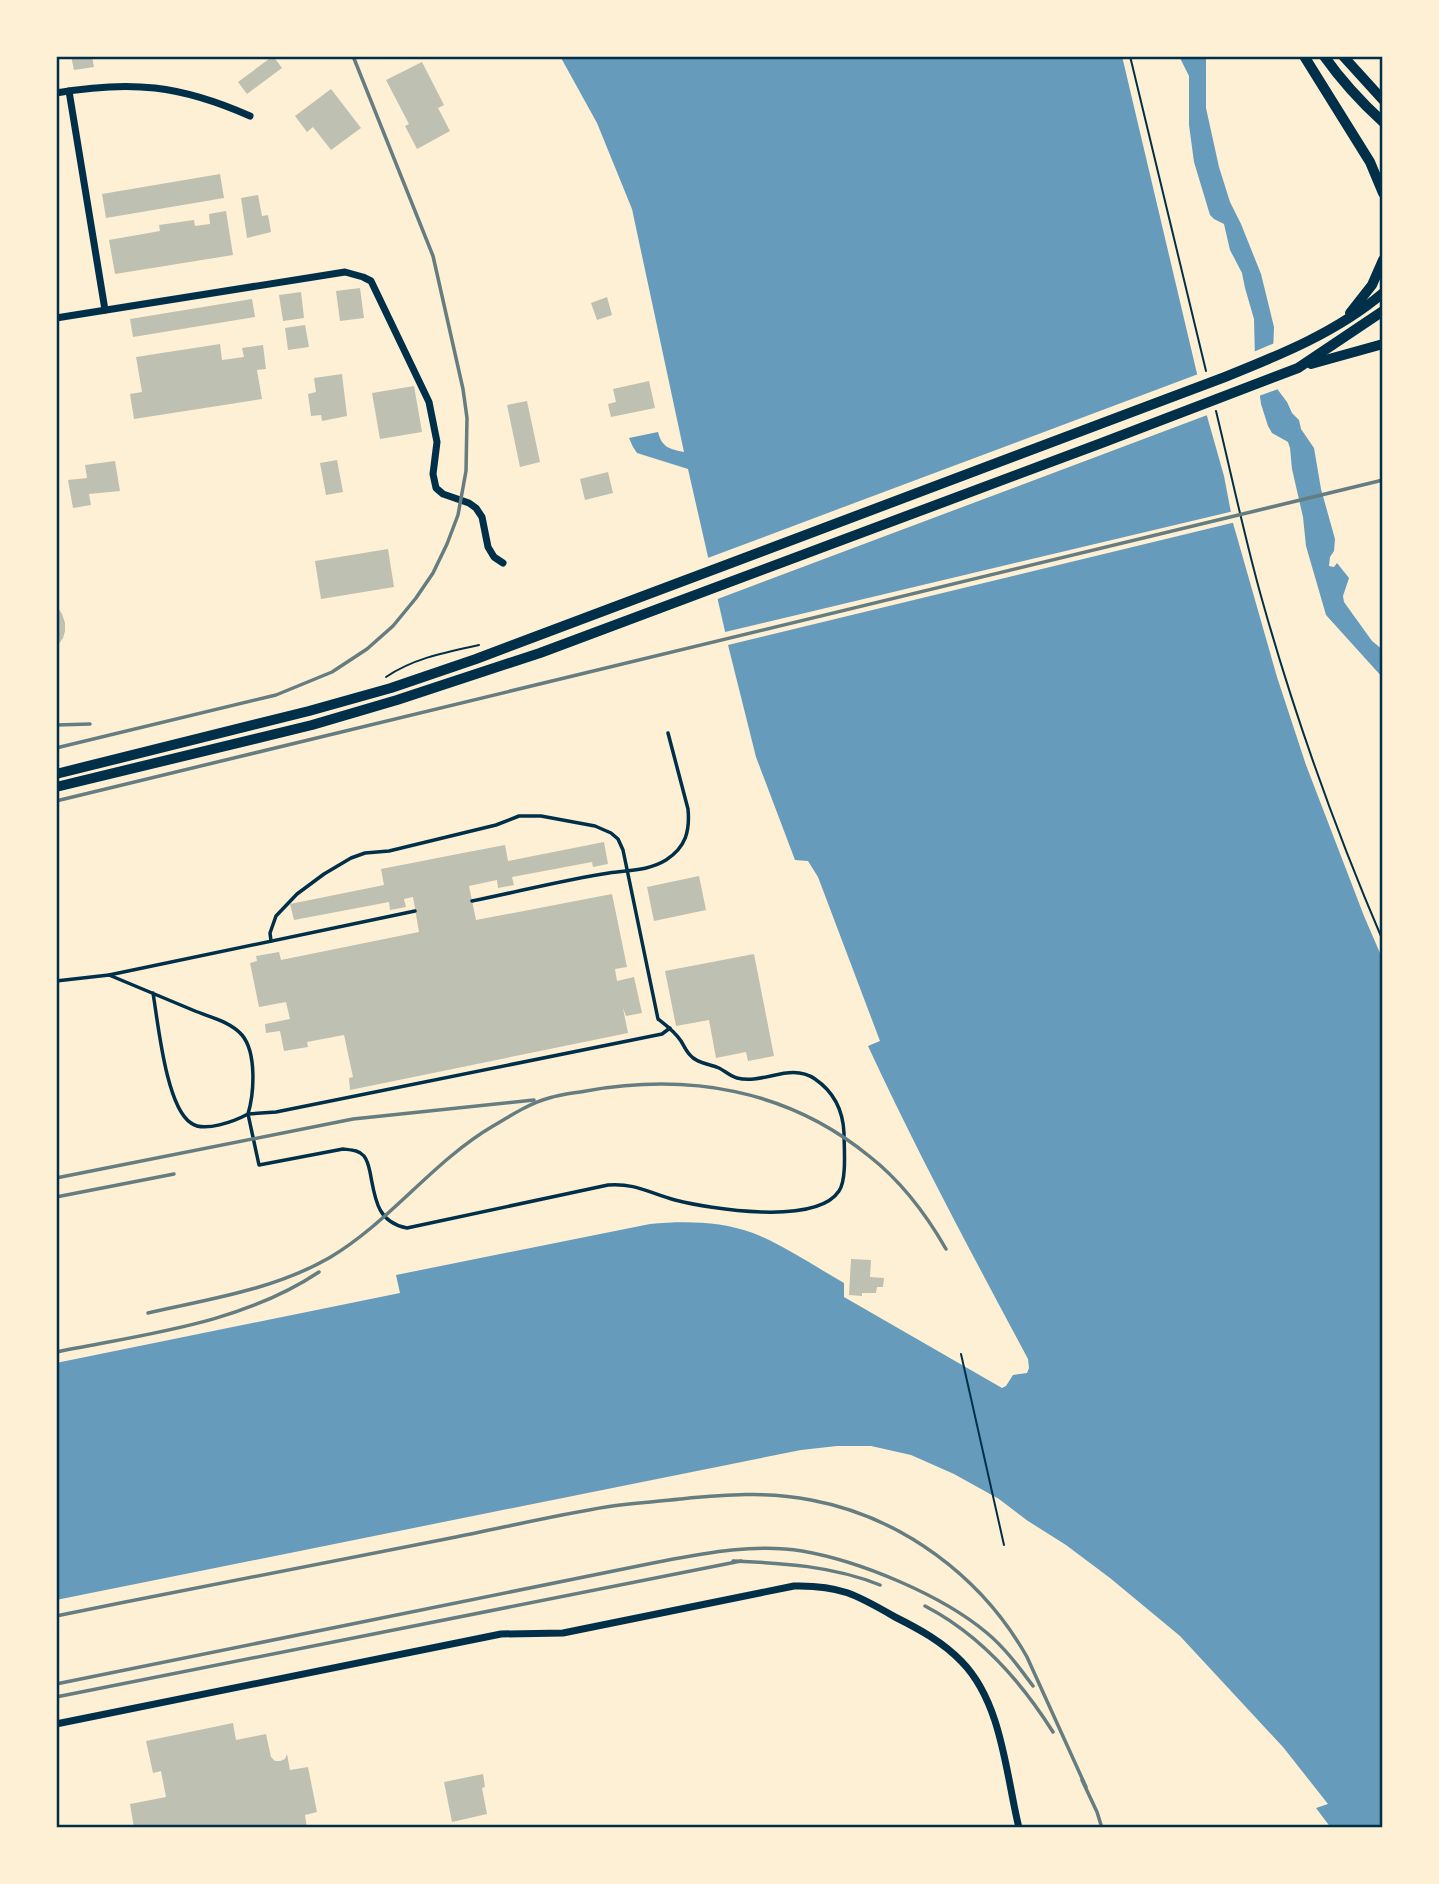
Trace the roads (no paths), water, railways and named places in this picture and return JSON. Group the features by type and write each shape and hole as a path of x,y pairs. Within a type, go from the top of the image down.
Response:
{"main road":[{"path":"1304,56 1370,162 1383,193"},
{"path":"1324,56 1364,105 1383,122"},
{"path":"1343,56 1383,100"},
{"path":"1343,321 1372,285 1383,260"},
{"path":"56,774 351,700 476,659 1225,377 1288,351 1370,305 1383,293"},
{"path":"1298,368 1383,311"},
{"path":"56,787 355,713 540,653 1298,368 1383,344"}],"street":[{"path":"56,93 106,86 157,87 215,102 250,116"},
{"path":"69,90 104,310"},
{"path":"56,318 345,272 363,276 371,281 429,402 437,442 433,474 436,488 443,494 469,503 475,508 482,517 488,547 494,557 503,563"},
{"path":"56,1724 501,1633 563,1633 794,1586 819,1585 859,1597 929,1635 963,1663 976,1679 994,1717 1019,1826"}],"lane":[{"path":"472,901 609,873 644,869 668,858 689,831 688,809 668,733"},
{"path":"110,975 233,1027 241,1033 250,1055 254,1087 248,1114 259,1165 343,1149 355,1150 363,1155 368,1164 377,1206 390,1222 397,1226 407,1228 623,1184 697,1205 780,1212 804,1209 830,1200 843,1182 844,1127 838,1105 823,1085 813,1077 791,1072 738,1079 719,1068 694,1059 670,1028 658,1019 623,850 611,832 567,820 519,816 496,825 389,851 365,853 324,874 297,894 276,916 270,933 271,941"},
{"path":"56,981 110,975 415,911"},
{"path":"153,993 167,1077 173,1095 191,1124 201,1127 222,1124 248,1114 275,1112 662,1034 670,1028"}],"water":[{"path":"560,56 1122,56 1207,416 1224,476 1233,523 1277,677 1306,765 1383,960 1383,1828 1331,1828 1316,1808 1328,1804 1283,1747 1180,1636 1066,1545 999,1499 954,1474 911,1455 871,1446 801,1450 56,1600 56,1363 400,1293 396,1275 650,1224 715,1224 753,1233 799,1256 844,1283 844,1297 1002,1388 1013,1375 1027,1373 1029,1368 1028,1359 966,1243 868,1046 880,1041 818,877 808,861 795,860 756,757 688,469 637,453 629,438 658,432 667,447 684,452 632,209 597,123"},
{"path":"1179,56 1206,56 1206,108 1230,202 1261,274 1274,327 1275,381 1314,448 1321,489 1335,539 1329,566 1334,567 1337,563 1349,578 1343,596 1344,602 1372,641 1383,650 1383,678 1326,615 1306,546 1290,448 1288,442 1272,433 1261,404 1255,360 1254,319 1242,273 1230,250 1224,224 1210,215 1194,162 1189,125 1189,76"}],"railway":[{"path":"56,748 276,695 332,672 367,649 393,626 433,573 447,544 458,515 466,471 467,418 463,389 433,256 353,56"},
{"path":"56,801 1383,480"},
{"path":"56,725 90,724"},
{"path":"148,1313 263,1286 308,1269 351,1243 450,1157 513,1114 554,1097 624,1086 699,1086 770,1101 805,1115 837,1133 892,1176 930,1223 946,1249"},
{"path":"56,1178 353,1119 534,1100"},
{"path":"56,1197 174,1174"},
{"path":"56,1352 192,1325 225,1315 289,1290 319,1272"},
{"path":"56,1616 624,1504 729,1495 795,1497 845,1508 877,1520 936,1555 963,1577 1009,1628 1027,1657 1086,1787"},
{"path":"56,1684 653,1563 765,1548 825,1556 874,1571 924,1593 969,1619 987,1633 1006,1651 1033,1686"},
{"path":"733,1561 789,1564 826,1570 880,1585"},
{"path":"56,1697 741,1561"},
{"path":"925,1606 963,1630 997,1660 1013,1677 1053,1732"},
{"path":"1082,1780 1102,1828"}]}
